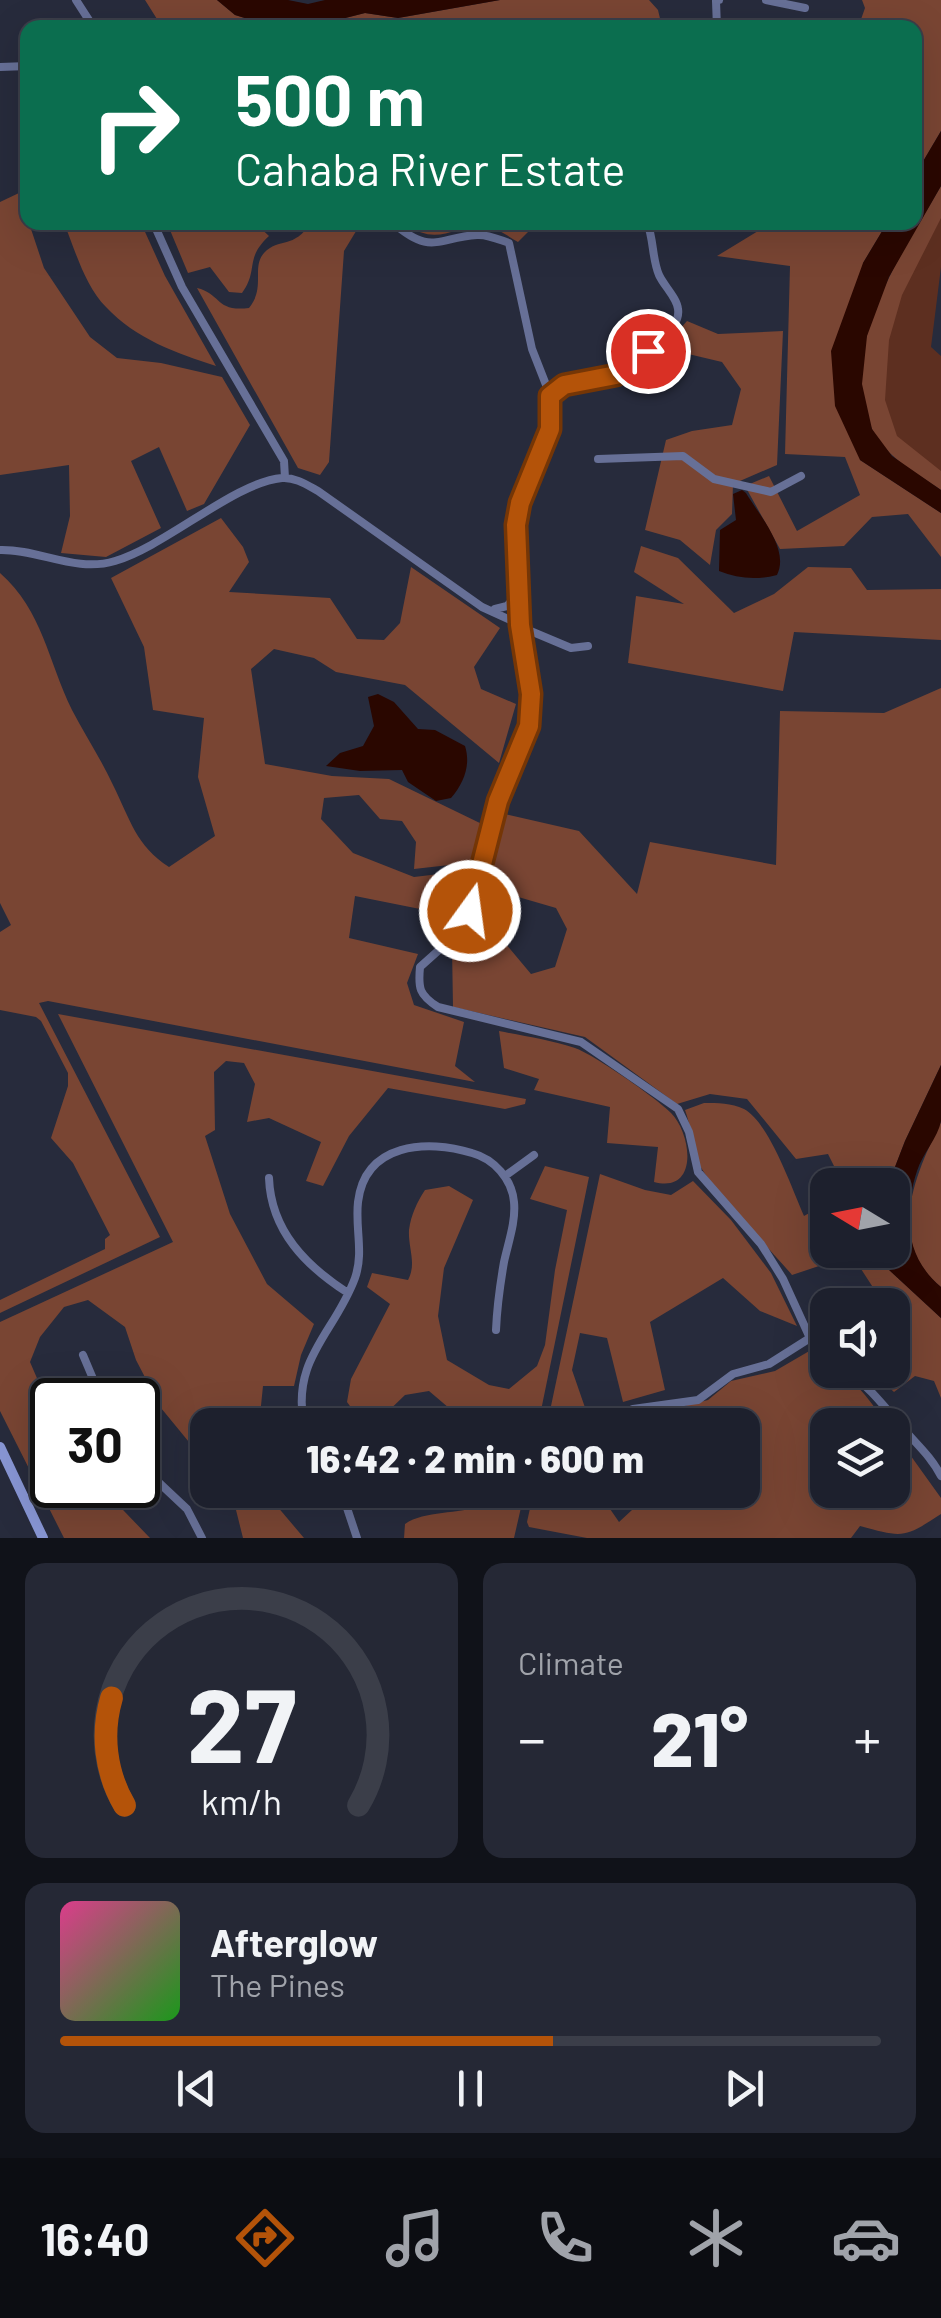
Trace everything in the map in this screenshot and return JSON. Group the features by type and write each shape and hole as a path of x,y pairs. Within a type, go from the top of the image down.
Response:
{"main road":[{"path":"0,1446 43,1538"}],"street":[{"path":"766,0 805,8"},
{"path":"157,230 182,286 284,461 285,478"},
{"path":"403,230 416,239 438,244 480,234 509,243 532,349 550,396 550,429 520,503 516,525 521,626 531,694 529,726 498,801 470,911 458,934 420,967 418,988 423,998 438,1007 581,1042 678,1109 689,1132 698,1172 761,1244 783,1279 810,1338 770,1364 733,1374 698,1400 640,1408"},
{"path":"550,396 564,385 616,375 667,338 676,326 678,309 658,272 650,230"},
{"path":"598,459 683,456 714,479 771,492 801,476"},
{"path":"0,550 31,553 69,564 107,563 146,548 251,488 285,478 318,491 491,610 571,648 588,646"},
{"path":"491,610 508,606 519,593"},
{"path":"303,1408 307,1365 348,1294 360,1256 360,1194 367,1176 382,1159 409,1146 444,1147 484,1157 505,1176 512,1191 514,1218 498,1296 496,1330"},
{"path":"505,1176 534,1155"},
{"path":"269,1178 270,1197 286,1236 310,1266 348,1294"},
{"path":"83,1354 93,1378"},
{"path":"869,1388 932,1459 941,1476"},
{"path":"160,1483 188,1509 202,1538"},
{"path":"350,1508 358,1538"}],"shaded area":[{"path":"145,0 217,0 235,15 251,20 158,20"},
{"path":"217,0 288,0 308,4 325,0 500,0 398,18 365,13 337,20 251,20 235,15"},
{"path":"500,0 649,0 660,20 337,20 365,13 398,18"},
{"path":"862,0 941,0 941,131 922,163 922,20 861,20 865,8"},
{"path":"941,131 941,186 922,219 922,163"},
{"path":"941,186 941,218 902,295 889,340 885,400 897,436 941,471 941,490 885,448 872,429 863,398 867,334 892,271 915,230 922,230 922,219"},
{"path":"19,193 20,230 31,230 44,268 90,337 117,358 222,377 250,425 204,504 187,511 159,447 131,461 161,528 106,557 61,553 70,516 69,465 0,475 0,202"},
{"path":"941,198 941,267 931,347 941,356 941,481 882,440 874,343"},
{"path":"67,230 144,230 165,276 216,366 157,344 130,328 106,307 81,267"},
{"path":"170,230 263,230 269,236 257,251 242,293 229,292 210,267 188,273"},
{"path":"357,230 344,251 329,462 320,475 298,468 197,288 224,305 249,308 257,293 264,253 305,231"},
{"path":"416,230 456,230 439,234"},
{"path":"497,230 530,230 518,242"},
{"path":"760,230 883,230 863,263 860,460 941,513 941,557 908,514 872,517 844,546 780,549 745,486 769,476 797,531 860,495 845,457 785,454 790,266 717,256"},
{"path":"883,230 916,230 889,277 867,336 862,384 872,429 892,456 941,490 941,513 860,460 835,406 831,351 863,263"},
{"path":"687,321 718,334 783,331 777,465 733,484 732,514 716,530 710,565 680,540 645,530 666,440 692,431 732,425 741,389 722,362 663,348"},
{"path":"742,490 776,543 780,565 777,575 748,578 719,571 720,530 736,520 733,494"},
{"path":"221,518 249,562 229,592 330,598 357,639 384,640 400,623 411,567 500,628 474,667 481,689 516,704 499,763 405,685 336,672 314,658 274,649 251,669 265,764 332,776 389,779 484,825 476,862 414,869 416,842 402,821 380,819 359,795 324,798 321,819 353,853 414,877 473,870 460,917 355,896 349,938 418,954 407,983 414,1005 464,1022 455,1066 475,1082 48,1001 39,1003 160,1237 0,1313 0,1300 105,1249 105,1239 110,1235 73,1163 51,1138 68,1086 68,1073 41,1021 0,1010 0,932 11,925 0,903 0,573 35,620 72,710 135,831 169,867 215,836 198,777 204,718 153,710 144,647 111,578"},
{"path":"641,546 678,558 734,613 774,594 808,567 851,568 867,590 941,589 941,640 794,632 783,691 628,663 636,596 684,604 634,572"},
{"path":"941,688 941,1065 895,1168 835,1168 828,1154 796,1159 747,1099 710,1094 677,1104 585,1037 453,1007 452,948 479,912 531,974 555,967 567,929 556,908 488,888 505,814 579,831 637,894 650,842 776,865 780,711 884,713"},
{"path":"378,694 394,702 418,729 435,730 465,746 465,774 451,798 436,801 408,782 402,770 360,771 326,766 340,753 363,746 374,726 368,697"},
{"path":"58,1014 526,1099 525,1104 505,1109 388,1088 349,1136 323,1186 306,1181 321,1142 269,1118 247,1122 255,1084 244,1063 226,1061 214,1072 215,1130 205,1136 230,1214 267,1284 314,1324 294,1386 263,1386 261,1408 190,1408 190,1443 161,1408 160,1378 145,1378 125,1327 88,1300 64,1307 40,1337 30,1362 37,1378 30,1378 30,1471 0,1411 0,1322 173,1242"},
{"path":"499,1031 584,1052 664,1106 678,1122 687,1147 685,1171 679,1179 654,1182 658,1147 607,1143 610,1107 534,1090 539,1079 504,1068"},
{"path":"941,1065 941,1121 917,1171 910,1203 910,1168 895,1168"},
{"path":"704,1103 734,1106 744,1109 762,1127 804,1216 810,1213 813,1268 792,1275 724,1199 696,1157 685,1110"},
{"path":"941,1122 941,1287 924,1269 910,1229 910,1207 922,1164"},
{"path":"545,1166 589,1177 541,1408 449,1408 429,1391 405,1395 392,1408 351,1408 347,1402 351,1379 390,1304 367,1287 372,1273 408,1280 412,1268 410,1224 425,1190 449,1186 473,1200 444,1268 438,1316 447,1360 489,1385 509,1389 537,1366 545,1345 567,1210 530,1199"},
{"path":"600,1174 671,1195 693,1181 731,1220 771,1273 797,1326 760,1311 723,1278 650,1322 665,1390 623,1402 607,1338 580,1333 572,1370 585,1408 551,1408"},
{"path":"910,1234 920,1262 941,1287 941,1318 910,1288 888,1269 910,1268"},
{"path":"860,1268 888,1268 909,1288 873,1288"},
{"path":"910,1289 941,1318 941,1398 934,1381 915,1376 910,1380"},
{"path":"810,1351 810,1388 858,1388 875,1408 810,1408 810,1508 910,1508 910,1455 941,1498 941,1514 911,1532 886,1533 860,1526 851,1538 587,1538 529,1527 530,1508 609,1508 619,1522 634,1508 760,1508 760,1408 675,1408 708,1400 731,1381 775,1371"},
{"path":"49,1508 121,1508 150,1538 64,1538"},
{"path":"236,1508 279,1508 304,1538 243,1538"},
{"path":"521,1508 514,1538 404,1538 405,1524 413,1520 463,1510"}],"route":[{"path":"470,911 498,801 529,726 531,694 520,625 516,525 520,503 550,429 550,396 564,385 616,375 648,351"}]}
